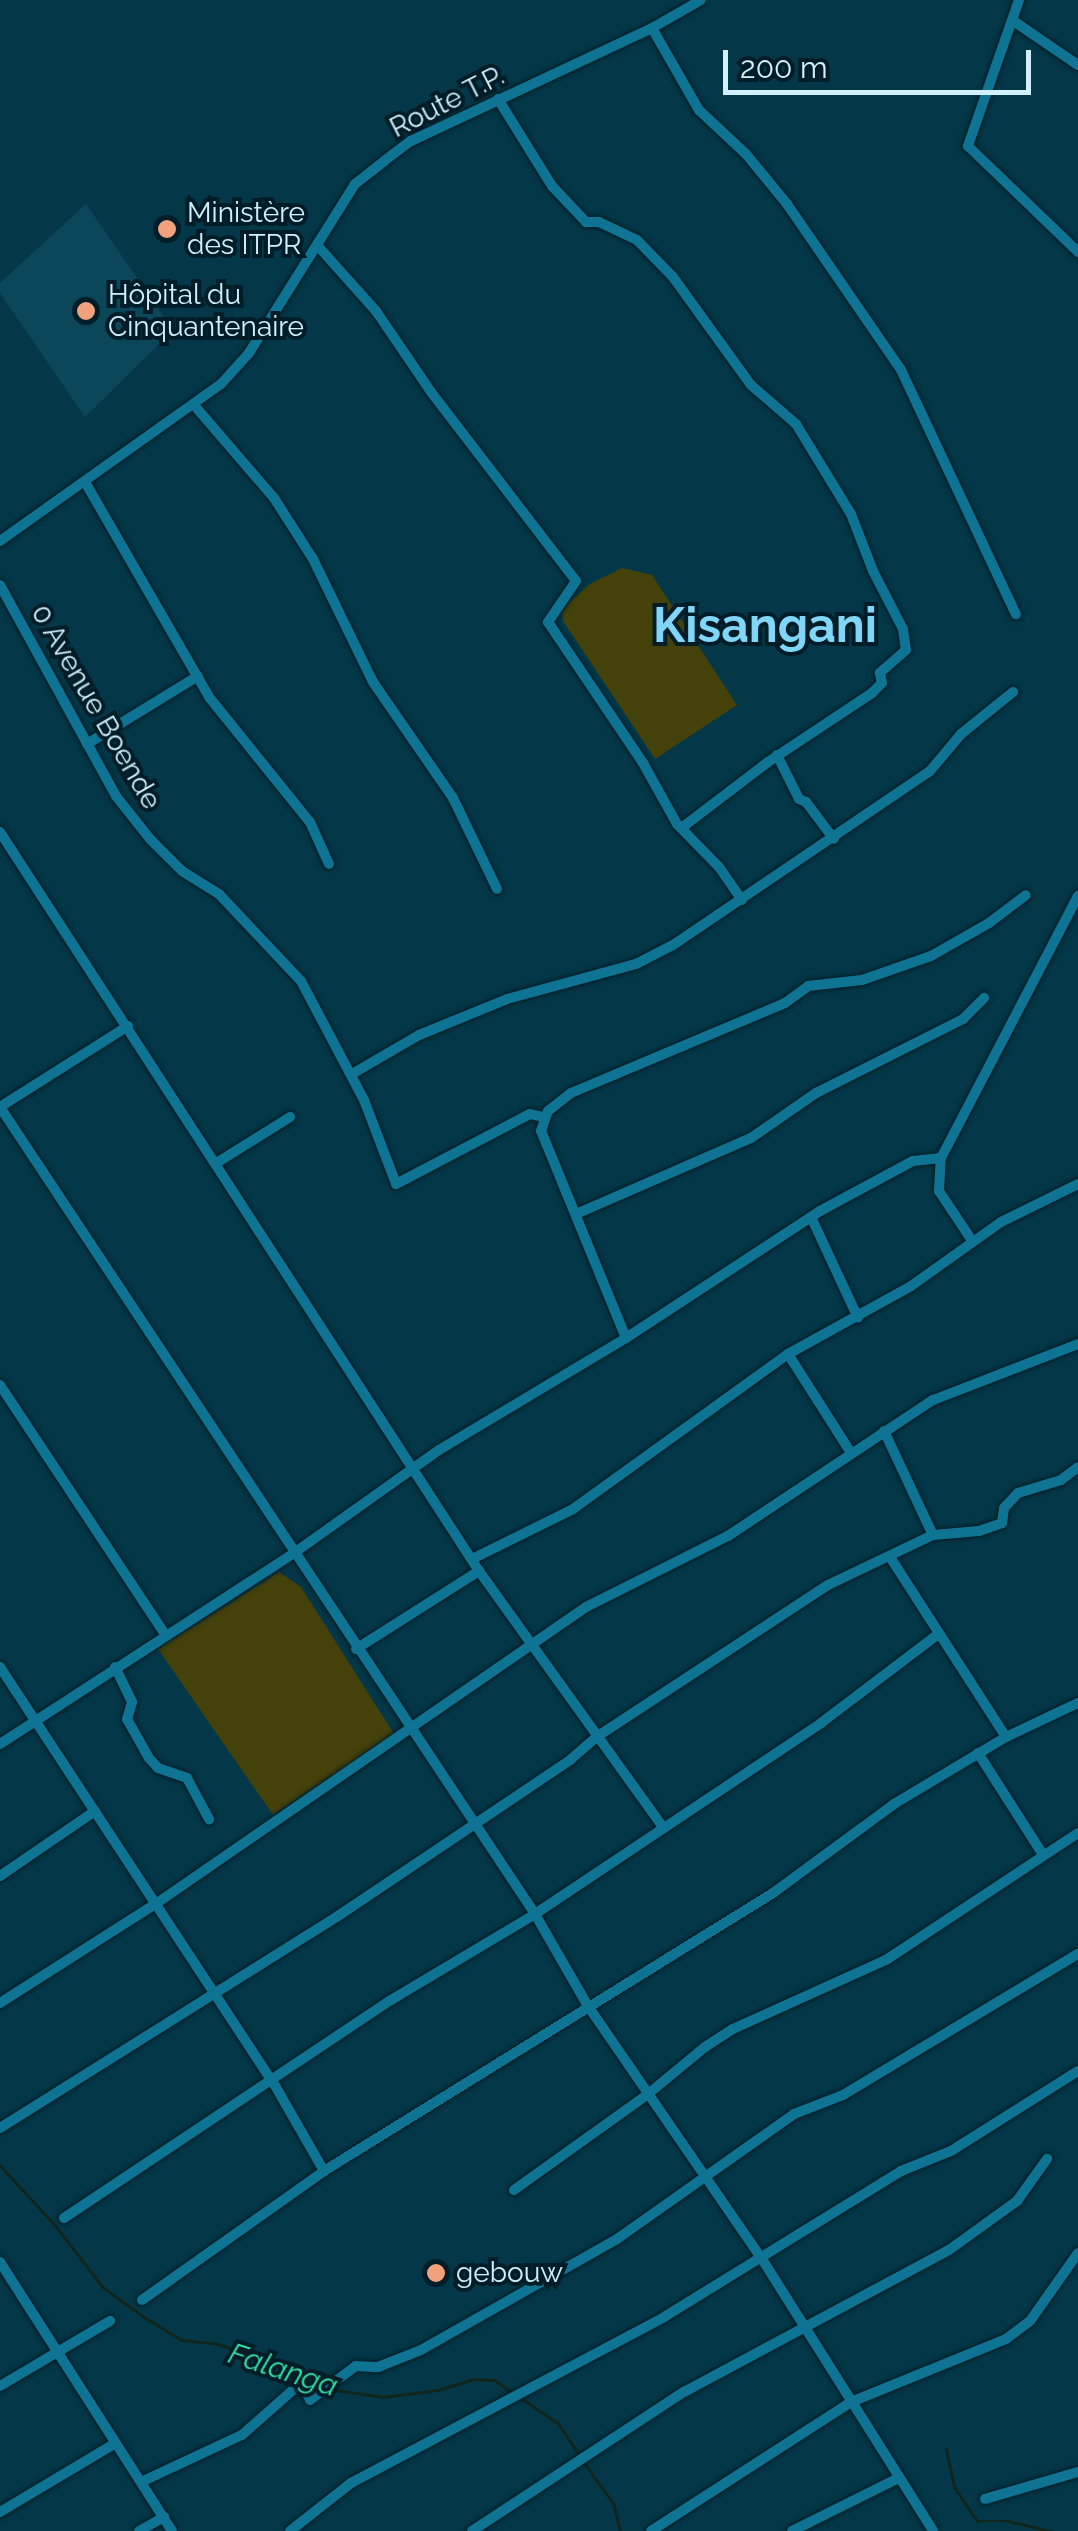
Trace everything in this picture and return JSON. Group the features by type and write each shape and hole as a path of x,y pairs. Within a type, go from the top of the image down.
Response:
{"street":[{"name":"Route T.P.","path":"0,541 222,384 248,353 355,184 411,141 652,28 701,0"},
{"path":"1019,0 966,138 968,146 1078,252"},
{"path":"1012,20 1078,65"},
{"path":"652,28 700,110 746,154 787,204 901,370 1016,614"},
{"path":"498,99 552,186 586,222 624,234 648,250 673,277 751,385 806,437 851,514 872,571 902,629 906,650 880,674 882,683 684,826"},
{"path":"317,245 376,311 431,392 576,581 548,622 643,763 678,824 684,826 742,900"},
{"path":"194,405 274,498 313,559 373,682 453,798 497,888"},
{"path":"85,482 209,697 310,822 329,864"},
{"name":"0 Avenue Boende","path":"0,585 116,796 150,840 182,871 220,894 283,958 324,1018 352,1074 396,1184 530,1114 543,1117"},
{"path":"87,744 198,676"},
{"path":"352,1074 419,1035 507,998 636,964 834,840 930,771 961,734 1014,692"},
{"path":"778,755 798,799 806,802 834,840"},
{"path":"0,832 218,1162 528,1645 662,1826"},
{"path":"626,1338 541,1130 543,1117 571,1093 786,1002 808,986 862,980 931,956 989,923 1026,895"},
{"path":"971,1240 939,1190 941,1158 1078,896"},
{"path":"576,1214 751,1138 803,1101 963,1019 984,998"},
{"path":"128,1026 0,1107 473,1826 535,1914 588,2006 762,2259 933,2531"},
{"path":"218,1162 290,1117"},
{"path":"0,1744 294,1553 413,1468 626,1338 812,1217 913,1160 941,1158"},
{"path":"472,1560 573,1510 788,1354 911,1286 971,1240 1078,1184"},
{"path":"812,1217 858,1318"},
{"path":"0,2003 157,1902 528,1645 618,1589 728,1536 884,1430 966,1384 1078,1344"},
{"path":"788,1354 850,1454"},
{"path":"0,1385 165,1634"},
{"path":"884,1430 933,1535"},
{"path":"0,2128 210,1992 338,1916 570,1760 598,1736 828,1585 933,1535 979,1531 1002,1523 1004,1508 1018,1493 1062,1480 1078,1467"},
{"path":"890,1557 1006,1737"},
{"path":"356,1649 479,1570"},
{"path":"64,2218 391,2000 535,1914 821,1723 937,1635"},
{"path":"0,1667 157,1902 210,1992 273,2082 324,2171"},
{"path":"116,1667 132,1702 127,1719 149,1758 158,1768 187,1778 210,1818"},
{"path":"142,2300 324,2171 773,1893 894,1804 1006,1737 1078,1702"},
{"path":"978,1753 1042,1854"},
{"path":"0,1876 95,1811"},
{"path":"514,2190 733,2029 886,1960 1078,1833"},
{"path":"142,2482 242,2435 294,2389 304,2390 310,2400 356,2366 378,2367 421,2350 617,2240 794,2114 842,2095 1078,1954"},
{"path":"290,2531 351,2482 664,2317 901,2171 951,2151 1078,2071"},
{"path":"472,2531 684,2392 949,2250 1017,2201 1047,2160"},
{"path":"651,2531 851,2402 1006,2339 1030,2321 1078,2254"},
{"path":"0,2262 172,2531"},
{"path":"0,2386 110,2321"},
{"path":"0,2512 114,2444"},
{"path":"985,2499 1078,2472"},
{"path":"792,2531 899,2478"},
{"path":"139,2531 164,2517"}],"shaded area":[{"name":"Hôpital du Cinquantenaire","path":"86,204 173,330 85,417 0,293 0,283"},
{"path":"622,568 652,575 737,705 655,759 563,621 562,609 590,584"},
{"path":"279,1572 301,1587 394,1734 273,1815 158,1649"}],"waterway":[{"name":"Falanga","path":"0,2165 55,2225 103,2287 144,2317 182,2340 218,2344 275,2362 322,2386"},
{"name":"Falanga","path":"329,2389 383,2397 438,2390 473,2379 495,2380 514,2394"},
{"name":"Falanga","path":"521,2398 558,2423 579,2454"},
{"path":"946,2448 955,2488 977,2521 1008,2521 1051,2531"},
{"name":"Falanga","path":"583,2461 614,2504 620,2531"}],"place":[{"name":"Ministère des ITPR","path":"167,229"},
{"name":"Hôpital du Cinquantenaire","path":"86,311"},
{"name":"gebouw","path":"436,2273"}],"district":[{"name":"Kisangani","path":"765,626"}]}
